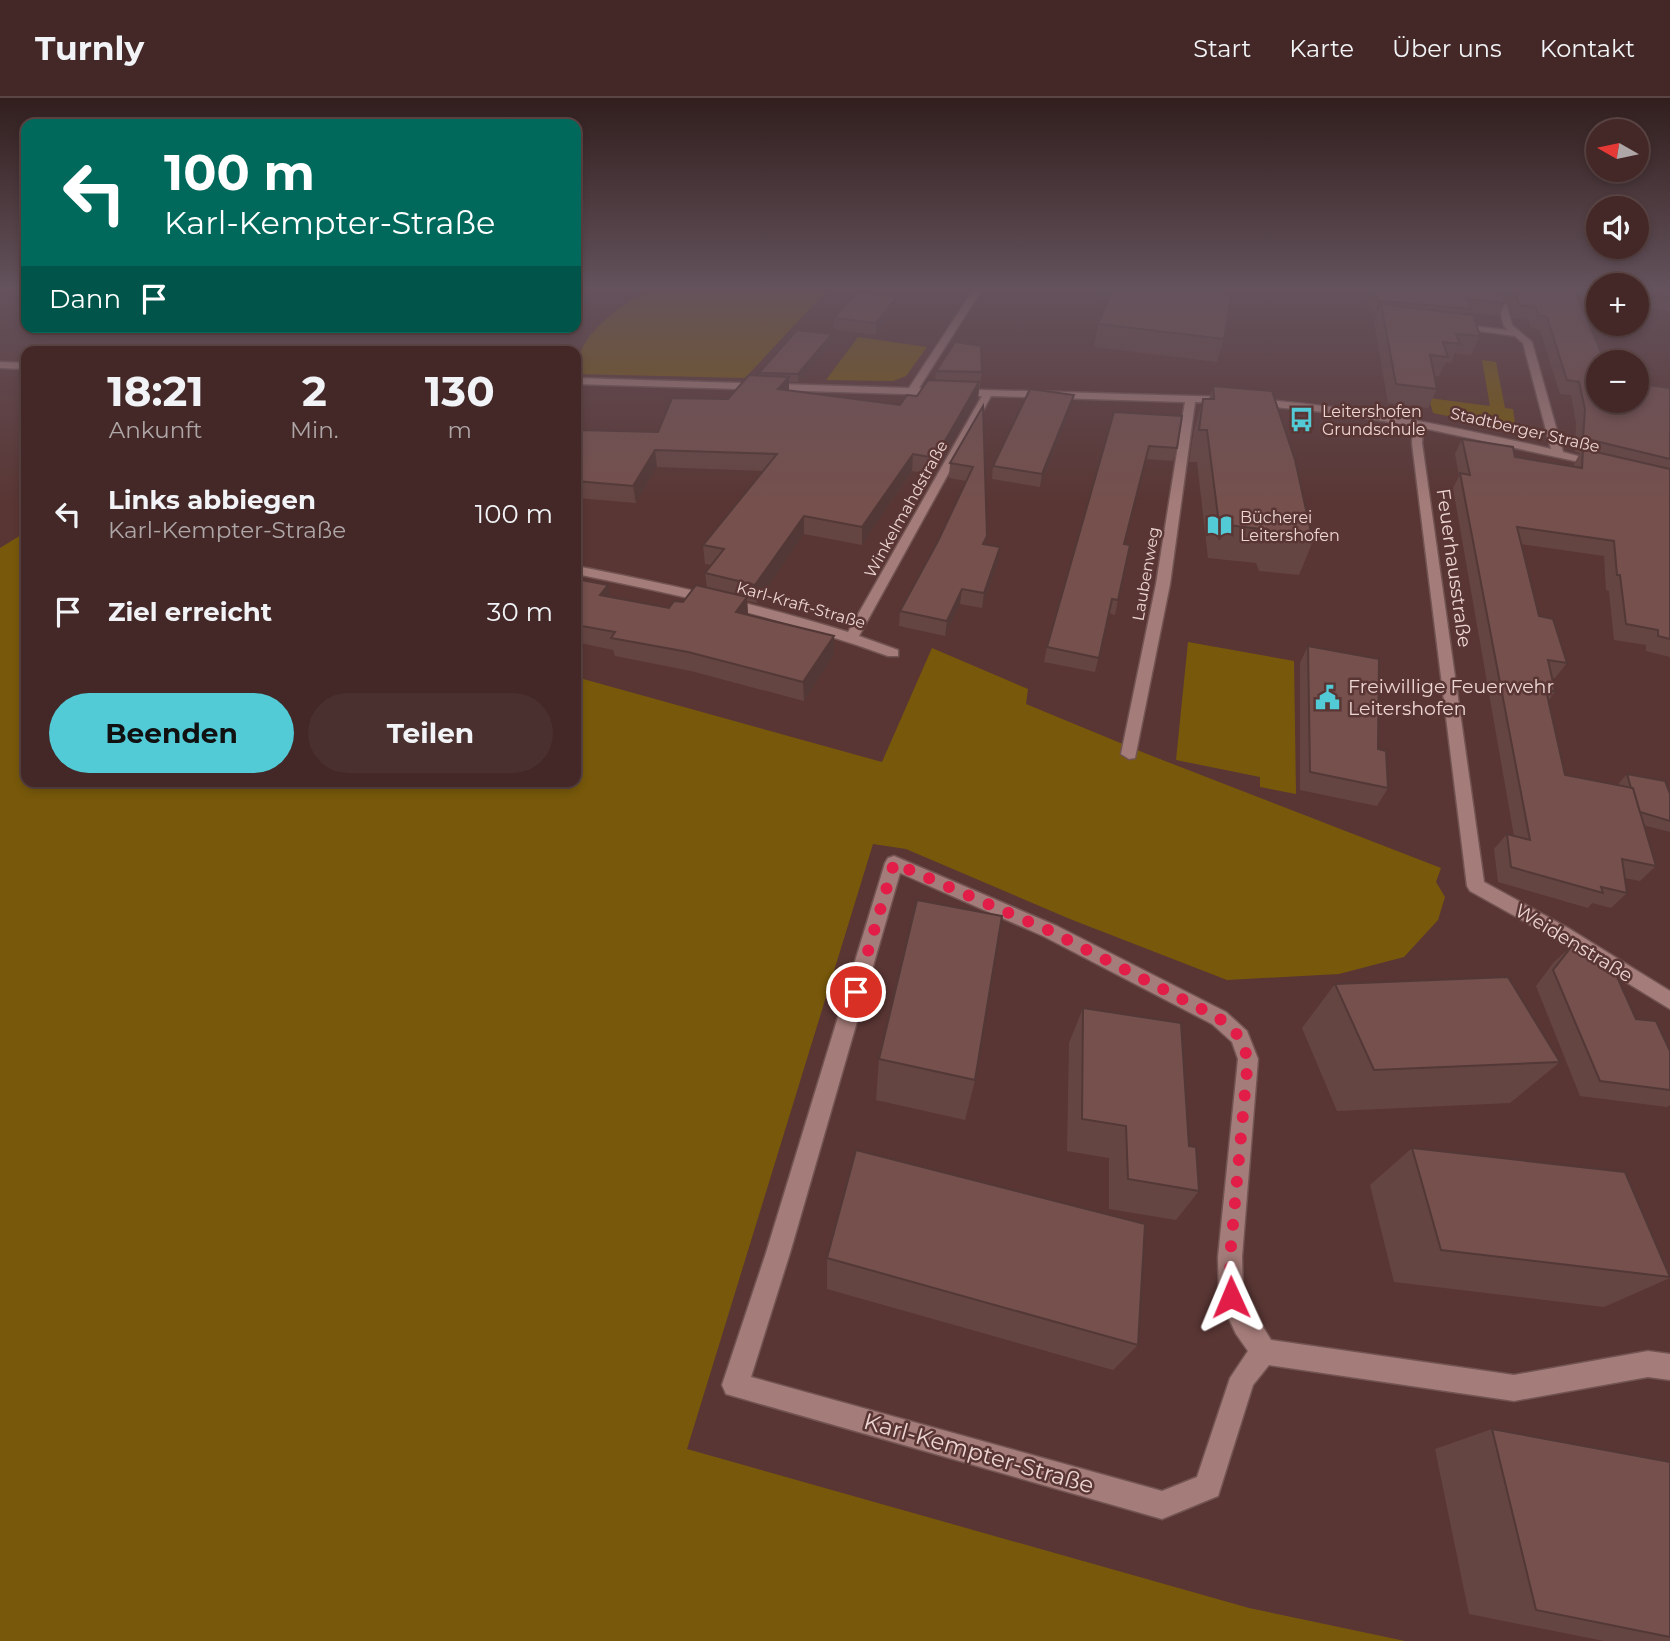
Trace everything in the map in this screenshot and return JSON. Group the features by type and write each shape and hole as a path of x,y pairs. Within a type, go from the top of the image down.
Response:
{"street":[{"path":"911,393 934,358"},
{"path":"1531,358 1558,454"},
{"path":"0,365 21,366"},
{"name":"Stadtberger Straße","path":"581,381 911,393 1189,399 1324,408 1418,422 1607,465"},
{"name":"Winkelmahdstraße","path":"852,637 987,395"},
{"path":"1189,399 1222,411 1235,411"},
{"name":"Laubenweg","path":"1129,754 1163,584 1189,399"},
{"path":"1248,411 1298,412 1324,408"},
{"name":"Feuerhausstraße","path":"1418,422 1418,443 1476,886"},
{"name":"Karl-Kraft-Straße","path":"581,571 677,590 852,637 893,653"},
{"name":"Karl-Kempter-Straße","path":"894,863 1050,931 1219,1018 1240,1037 1248,1059 1230,1257 1231,1297 1245,1325 1264,1352 1243,1378 1208,1486 1162,1505 735,1385 778,1253 894,863"},
{"name":"Weidenstraße","path":"1476,886 1561,933 1670,1001"},
{"path":"1264,1352 1514,1388 1648,1364 1670,1367"}],"shaded area":[{"path":"581,358 764,358 745,378 581,374"},
{"path":"842,358 919,358 906,376 893,381 826,380"},
{"path":"1482,360 1496,362 1505,408 1513,409 1516,430 1433,413 1429,398 1490,406"},
{"path":"21,535 21,787 581,787 581,678 882,762 932,648 1028,689 1026,704 1441,868 1436,882 1445,897 1438,920 1404,957 1339,974 1227,980 1070,919 906,849 873,844 687,1449 1249,1608 1405,1641 0,1641 0,548"},
{"path":"1188,642 1294,661 1296,794 1260,787 1260,777 1176,760"}],"building":[{"path":"772,358 812,358 798,374 759,373"},
{"path":"945,358 981,358 982,372 936,371"},
{"path":"1391,358 1431,358 1437,389 1396,384"},
{"path":"1560,358 1586,358 1586,413 1649,413 1649,385 1670,388 1670,459 1583,438 1585,409 1579,382 1567,380"},
{"path":"749,375 789,377 778,389 900,405 907,395 917,396 928,380 979,382 935,458 913,454 862,527 804,516 755,585 705,573 724,549 703,545 777,454 655,450 633,486 581,481 581,430 658,432 672,398 728,399"},
{"path":"1213,386 1272,391 1295,460 1313,541 1272,537 1269,530 1219,524 1207,430 1199,430 1203,399 1214,399"},
{"path":"1030,389 1074,395 1042,474 993,466"},
{"path":"983,406 987,536 983,544 1000,547 984,593 962,589 947,621 900,611 938,541 973,467 950,463"},
{"path":"1114,412 1182,416 1177,448 1149,446 1124,544 1130,545 1118,600 1112,599 1099,658 1047,647"},
{"path":"1462,439 1513,447 1515,457 1582,468 1583,449 1670,469 1670,639 1658,636 1658,630 1626,624 1614,541 1517,527 1539,616 1553,619 1567,663 1548,660 1555,691 1546,690 1565,775 1633,788 1656,866 1622,859 1627,893 1601,887 1603,893 1511,867 1507,834 1530,840 1460,473 1470,475"},
{"path":"581,580 608,585 600,595 669,608 674,601 683,602 696,585 747,597 736,612 834,636 803,682 688,652 611,638 615,632 581,626"},
{"path":"1308,646 1379,659 1378,749 1386,751 1388,788 1310,772"},
{"path":"1627,774 1665,781 1670,794 1670,821 1640,812"},
{"path":"917,900 1002,916 975,1080 879,1059"},
{"path":"1572,946 1614,970 1636,1019 1656,1021 1670,1051 1670,1090 1600,1081 1553,970"},
{"path":"1508,977 1560,1062 1374,1070 1335,984"},
{"path":"1083,1008 1181,1023 1189,1146 1196,1147 1199,1191 1128,1179 1126,1126 1082,1119"},
{"path":"1412,1148 1625,1172 1670,1277 1441,1250"},
{"path":"856,1150 1145,1224 1138,1345 827,1258"},
{"path":"1492,1429 1670,1462 1670,1637 1536,1610"}],"place":[{"name":"Leitershofen Grundschule","path":"1302,420"},
{"name":"Bücherei Leitershofen","path":"1220,526"},
{"name":"Freiwillige Feuerwehr Leitershofen","path":"1328,697"}],"route":[{"path":"856,992 894,863 1050,931 1219,1018 1240,1037 1248,1059 1230,1257 1231,1297"}]}
